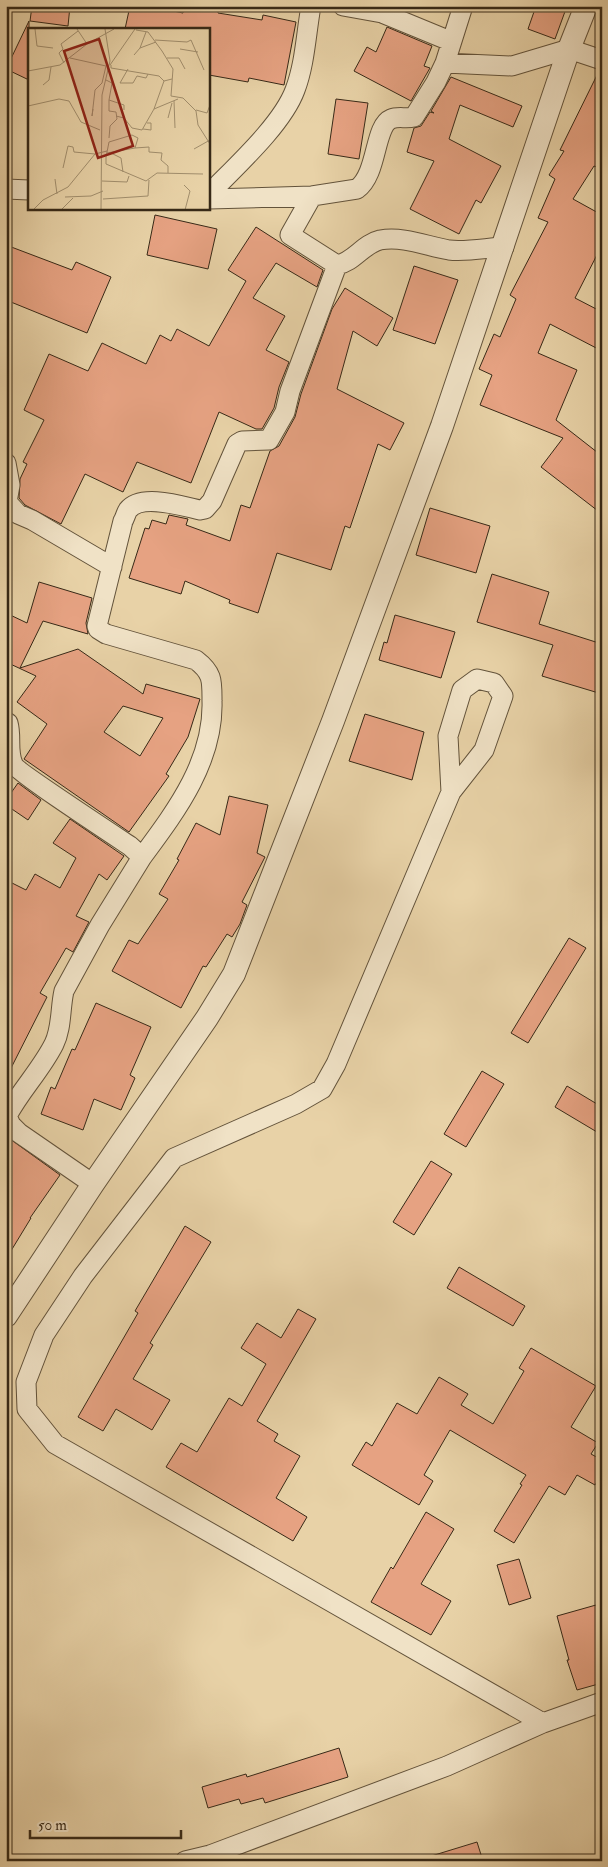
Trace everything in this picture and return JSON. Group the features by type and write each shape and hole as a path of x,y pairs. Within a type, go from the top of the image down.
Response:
{"street":[{"path":"210,193 248,154 278,119 291,98 299,78 311,6"},
{"path":"343,6 385,10 450,41"},
{"path":"210,199 312,196 357,189 363,185 374,159 383,124 398,118 414,117 436,82 445,63 450,41 463,6"},
{"path":"6,1316 93,1184 202,1026 234,974 336,712 442,426 504,247 569,49 586,6"},
{"path":"445,63 512,66 569,49 602,60"},
{"path":"6,189 28,190"},
{"path":"312,196 290,235 337,265 345,264 367,245 379,240 400,238 451,250 504,247"},
{"path":"93,1184 19,1133 11,1125 7,1116 54,1044 60,1025 62,1002 67,985 100,925 142,857 185,793 201,764 211,723 212,680 206,669 196,660 106,634 98,629 97,626 123,521 128,510 134,505 155,502 200,510 205,509 212,501 237,444 242,441 269,440 285,412 290,391 337,265"},
{"path":"6,463 10,485 7,502 18,514 32,520 112,567"},
{"path":"451,792 448,736 462,690 477,679 494,683 503,696 484,750 451,792 336,1064 322,1089 296,1104 174,1158 83,1276 44,1335 26,1382 27,1409 56,1444 543,1724"},
{"path":"6,722 10,732 9,747 16,769 130,846 142,857"},
{"path":"185,1861 211,1858 447,1766 543,1724 602,1702"}],"building":[{"path":"32,6 70,6 68,26 30,21"},
{"path":"130,6 149,6 183,13 184,6 198,6 218,11 218,13 262,20 263,15 296,22 284,85 249,78 248,82 210,75 210,28 125,28"},
{"path":"536,6 567,6 555,39 528,29"},
{"path":"29,21 28,80 6,69"},
{"path":"387,27 432,46 424,66 430,68 411,101 354,71 367,47 376,52"},
{"path":"599,71 602,71 602,169 594,166 573,199 602,215 602,245 575,298 602,312 602,351 550,324 538,353 577,370 556,420 602,456 602,514 541,467 563,438 480,405 492,375 479,369 494,334 500,337 516,299 510,295 548,222 538,218 555,179 549,175 564,151 560,150"},
{"path":"451,77 522,106 513,127 460,105 449,139 501,166 481,203 476,200 459,234 410,209 434,161 407,152 414,128 421,126 430,112 434,113 431,111"},
{"path":"336,99 368,103 359,159 328,154"},
{"path":"155,215 217,229 208,269 147,255"},
{"path":"256,227 323,270 317,287 276,263 253,298 285,316 266,350 289,362 279,387 274,408 262,429 256,429 219,412 191,483 137,462 123,492 85,474 61,524 25,505 19,498 20,479 27,464 23,462 44,420 24,410 49,354 88,371 102,343 146,364 160,335 171,341 177,329 209,346 246,281 228,270"},
{"path":"6,245 72,270 76,262 111,277 87,333 6,300"},
{"path":"414,266 458,280 435,344 393,330"},
{"path":"345,288 393,318 377,346 353,331 337,389 404,423 390,450 378,444 350,528 345,526 331,570 277,553 258,613 229,603 230,600 185,581 181,594 129,578 145,528 149,529 152,520 166,524 169,515 188,519 186,525 230,541 241,505 250,508 270,451 279,446 295,417 301,394 332,309"},
{"path":"430,508 490,526 476,573 416,555"},
{"path":"492,574 549,592 539,624 602,644 602,694 542,676 553,645 477,622"},
{"path":"39,582 92,598 86,623 88,634 43,621 20,668 78,649 143,694 146,684 200,699 188,737 166,774 169,776 129,832 24,759 47,724 17,702 36,676 6,662 6,613 27,623","holes":["123,706 163,718 140,756 104,732"]},
{"path":"395,615 455,632 441,678 379,660 384,642 387,643"},
{"path":"365,714 424,732 412,780 349,761"},
{"path":"18,783 41,800 28,820 6,805 6,800"},
{"path":"229,796 268,805 257,853 265,857 242,902 247,905 240,924 232,937 227,934 206,967 203,966 181,1008 112,971 129,940 138,944 168,899 159,894 179,860 177,859 196,823 220,835"},
{"path":"70,819 124,856 107,880 99,874 76,916 89,922 73,952 66,948 40,993 47,997 6,1078 6,880 26,890 35,874 60,888 76,858 53,843"},
{"path":"569,938 586,948 528,1043 511,1033"},
{"path":"96,1003 151,1027 130,1075 135,1078 121,1110 94,1099 83,1130 41,1114 51,1087 55,1089 72,1049 75,1050"},
{"path":"482,1071 504,1084 466,1147 444,1134"},
{"path":"567,1086 602,1107 602,1135 555,1107"},
{"path":"6,1136 60,1175 30,1218 6,1259"},
{"path":"431,1161 452,1174 414,1235 393,1222"},
{"path":"185,1226 211,1242 150,1343 153,1345 133,1379 170,1400 152,1430 116,1409 103,1431 78,1417 138,1313 135,1311"},
{"path":"459,1267 525,1306 513,1326 447,1288"},
{"path":"298,1309 316,1319 257,1421 278,1434 274,1441 300,1456 276,1498 307,1517 293,1541 166,1467 181,1443 197,1452 229,1398 242,1406 266,1364 241,1348 257,1323 281,1338"},
{"path":"531,1348 596,1386 571,1427 598,1443 591,1454 602,1460 602,1474 595,1485 577,1475 565,1495 549,1486 514,1543 494,1531 526,1475 450,1430 424,1475 433,1481 419,1505 352,1465 366,1442 372,1446 397,1403 417,1414 439,1377 468,1394 461,1405 493,1424 524,1371 519,1368"},
{"path":"426,1512 454,1529 421,1584 451,1601 431,1635 371,1602 391,1567 393,1569"},
{"path":"519,1559 531,1598 509,1605 497,1565"},
{"path":"596,1605 602,1624 602,1683 577,1690 567,1660 569,1660 557,1616"},
{"path":"339,1748 348,1777 265,1803 263,1798 241,1804 239,1799 208,1808 202,1787 246,1774 247,1777"},
{"path":"477,1842 483,1861 428,1861 428,1857"}]}
